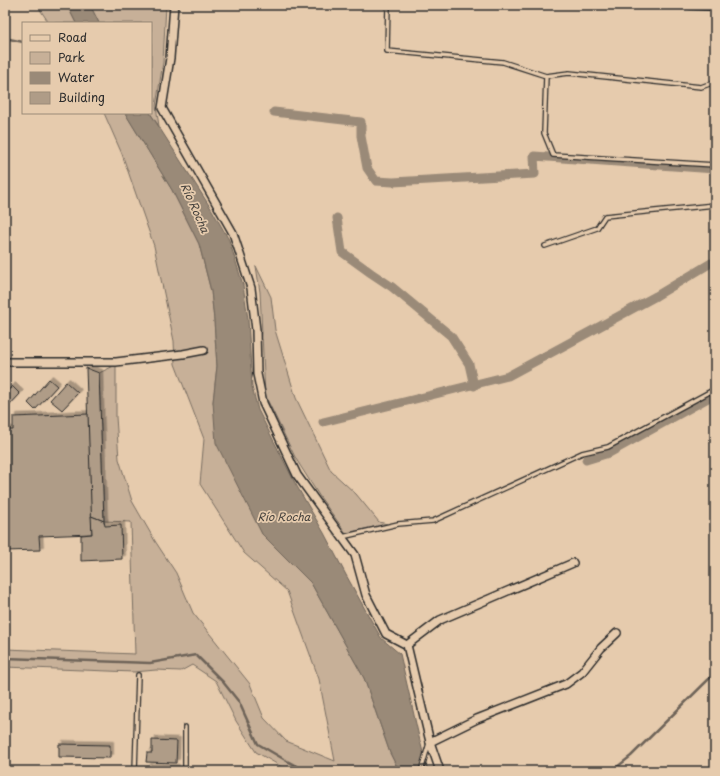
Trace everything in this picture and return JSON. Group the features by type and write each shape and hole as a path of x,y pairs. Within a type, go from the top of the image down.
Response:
{"street":[{"path":"174,5 170,58 162,108 233,233 251,288 256,330 258,374 263,403 297,474 355,555 366,595 386,634 407,645 430,742 440,771"},
{"path":"691,5 715,6"},
{"path":"5,362 116,362 204,350"},
{"path":"407,645 440,620 573,564"},
{"path":"430,742 477,720 566,684 582,672 601,648 617,633"}],"lane":[{"path":"388,5 387,51 503,62 546,76 569,73 701,86 715,82"},
{"path":"546,76 544,133 553,155 715,165"},
{"path":"545,246 597,228 605,216 715,205"},
{"path":"342,537 398,524 433,521 582,453 608,447 715,389"},
{"path":"135,771 138,675"},
{"path":"185,727 185,771"},
{"path":"421,771 430,742"}],"green space":[{"path":"37,5 67,5 76,22 48,22"},
{"path":"90,5 166,5 163,62 156,106 159,126 151,114 152,114 152,22 98,22"},
{"path":"104,114 126,114 172,190 199,244 211,291 214,320 217,366 213,402 262,534 311,583 364,678 390,753 399,771 289,771 256,752 236,721 216,681 192,665 181,671 156,670 134,672 5,667 5,649 135,654 131,522 104,521 99,373 116,365 116,417 119,459 132,501 155,541 176,573 193,613 250,684 264,718 286,741 335,761 319,679 287,591 244,553 200,484 204,439 175,364 174,341 154,246 122,154"},
{"path":"256,266 271,297 275,330 296,398 331,471 356,494 379,522 387,524 346,533 320,497 296,459 265,395 260,292"}],"water":[{"path":"67,5 90,5 98,22 76,22"},
{"name":"Río Rocha","path":"126,114 151,114 212,210 229,240 243,285 248,319 252,387 258,410 295,483 381,638 400,654 428,771 399,771 390,753 364,678 311,583 262,534 216,443 213,402 217,366 211,291 199,244 172,190"}],"building":[{"path":"86,368 99,373 104,521 91,516"},
{"path":"49,379 57,386 35,410 28,403"},
{"path":"66,382 78,393 62,410 50,400"},
{"path":"12,386 20,394 5,410 5,394"},
{"path":"88,414 92,534 39,536 40,550 5,551 5,430 13,430 13,417"},
{"path":"91,516 104,521 105,526 121,525 122,559 81,561 81,535 92,534"},
{"path":"152,740 177,741 176,763 146,762 147,753 152,753"},
{"path":"59,744 110,745 110,758 59,757"},
{"path":"147,767 176,768 176,771 147,771"}],"waterway":[{"path":"5,38 22,42"},
{"path":"274,112 361,122 361,136 367,168 376,181 393,182 535,174 534,156 715,169"},
{"path":"337,218 342,252 392,287 451,336 469,364 474,386"},
{"path":"323,422 508,376 656,296 711,263 715,263"},
{"path":"586,460 609,453 715,394"},
{"path":"5,658 150,663 196,655 223,682 239,702 258,744 306,771"},
{"path":"612,771 631,756 715,673"}]}
